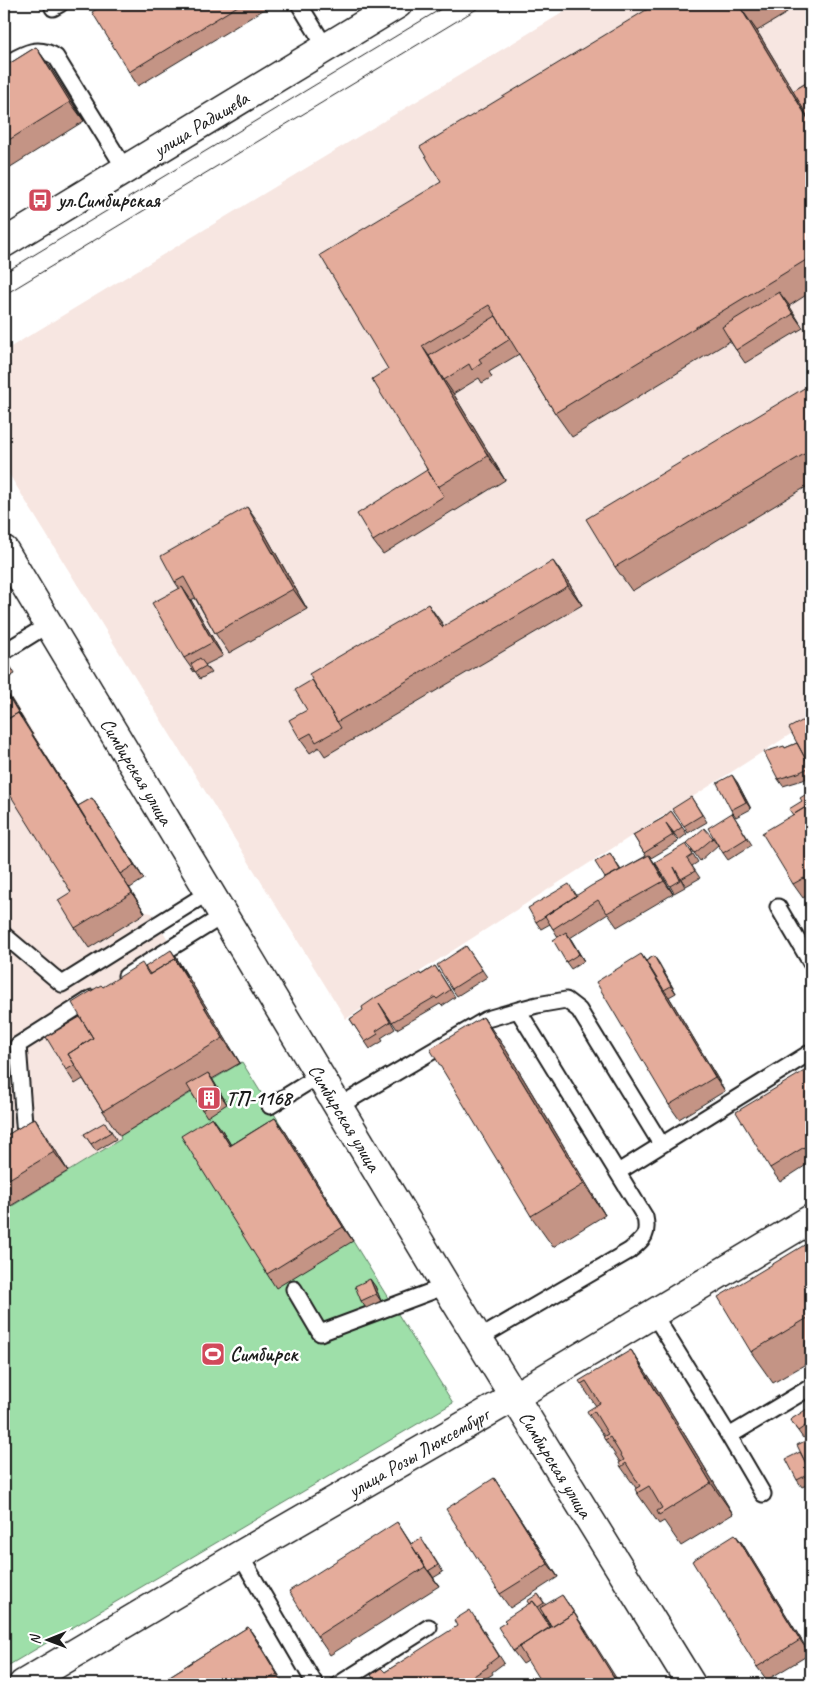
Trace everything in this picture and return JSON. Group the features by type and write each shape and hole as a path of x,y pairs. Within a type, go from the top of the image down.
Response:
{"street":[{"name":"улица Радищева","path":"4,243 326,48 380,8"},
{"name":"Симбирская улица","path":"4,550 478,1340 691,1684"},
{"name":"улица Розы Люксембург","path":"34,1682 240,1555 514,1397 811,1219"}],"lane":[{"path":"299,4 326,48"},
{"path":"4,65 20,55 39,50 48,52 56,57 125,169"},
{"path":"4,652 49,624"},
{"path":"4,935 62,984 209,892"},
{"path":"778,907 811,963"},
{"path":"4,1149 25,1136 18,1045 224,915"},
{"path":"338,1106 487,1019 538,1004 566,1000 579,1010 661,1144"},
{"path":"478,1340 629,1251 643,1238 648,1228 645,1217 518,1010"},
{"path":"618,1172 811,1052"},
{"path":"270,1106 320,1075"},
{"path":"294,1289 320,1332 446,1286"},
{"path":"653,1313 763,1494"},
{"path":"728,1436 811,1386"},
{"path":"240,1555 316,1684"},
{"path":"339,1684 429,1627"}],"shaded area":[{"path":"577,4 811,4 811,721 346,1019 4,466 4,351"},
{"path":"4,686 145,912 152,913 176,953 176,957 240,1063 120,1136 121,1139 4,1210"}],"green space":[{"name":"Симбирск","path":"242,1062 453,1403 4,1668 4,1211 121,1139 120,1136"}],"building":[{"path":"105,4 241,4 129,72 92,12"},
{"path":"656,4 745,4 740,7 811,124 811,257 555,413 489,305 422,346 488,456 438,487 372,379 388,369 320,255 441,182 420,147"},
{"path":"36,47 70,102 4,143 4,67"},
{"path":"811,80 811,115 808,117 793,91"},
{"path":"779,292 793,314 736,350 722,327"},
{"path":"496,316 510,339 479,359 482,363 472,370 469,364 444,380 429,356"},
{"path":"811,384 811,450 615,567 586,519"},
{"path":"427,470 444,496 373,541 357,514"},
{"path":"247,507 293,589 215,633 184,577 175,582 161,556"},
{"path":"553,561 568,586 337,722 309,674 428,604 442,627"},
{"path":"182,587 213,642 184,658 152,603"},
{"path":"4,655 10,667 4,671"},
{"path":"200,658 206,666 195,672 191,664"},
{"path":"312,680 341,728 316,742 311,733 300,739 289,720 307,710 295,690"},
{"path":"4,689 22,719 18,713 4,721"},
{"path":"18,713 132,893 75,928 58,900 71,892 4,785 4,721"},
{"path":"811,716 811,757 806,760 789,728"},
{"path":"797,743 810,767 778,779 764,752 784,746 785,748"},
{"path":"732,775 746,802 731,810 717,783"},
{"path":"811,791 811,804 793,815 789,809 802,801 800,798"},
{"path":"691,797 702,815 684,826 672,809"},
{"path":"92,798 134,865 120,874 78,806"},
{"path":"811,804 811,889 804,878 793,884 762,833"},
{"path":"671,811 682,827 674,833 666,823 673,835 644,853 633,835 663,818"},
{"path":"732,813 747,838 723,853 708,828"},
{"path":"704,828 713,838 695,853 687,843"},
{"path":"686,844 693,855 687,859 695,871 681,879 674,867 680,880 670,886 655,862"},
{"path":"610,853 620,870 605,878 595,862"},
{"path":"649,855 664,881 607,913 598,900 553,929 545,916 591,886"},
{"path":"569,884 576,896 536,922 528,908"},
{"path":"566,932 579,954 566,962 553,940"},
{"path":"466,946 482,970 452,989 437,965"},
{"path":"171,950 187,976 175,959 150,974 145,967"},
{"path":"641,954 715,1077 669,1105 596,982"},
{"path":"654,956 671,986 664,990 646,961"},
{"path":"175,959 223,1038 103,1111 68,1054 93,1038 72,1003 142,963 149,975"},
{"path":"435,966 450,990 437,999 435,997 392,1022 379,1003 390,1022 376,1031 378,1034 365,1042 350,1019 375,998"},
{"path":"80,1017 93,1038 68,1054 75,1065 66,1070 46,1037"},
{"path":"483,1017 584,1184 531,1216 430,1049"},
{"path":"811,1067 811,1143 770,1168 736,1112"},
{"name":"ТП-1168","path":"208,1073 222,1097 202,1110 187,1085"},
{"path":"212,1117 230,1146 275,1118 343,1227 267,1274 181,1136"},
{"path":"35,1118 54,1152 4,1182 4,1137"},
{"path":"105,1122 111,1132 91,1144 84,1134"},
{"path":"811,1241 811,1316 751,1352 718,1297"},
{"path":"370,1279 376,1294 361,1301 355,1286"},
{"path":"631,1350 711,1483 659,1515 657,1511 662,1508 649,1486 637,1493 635,1489 640,1486 626,1463 621,1467 619,1463 624,1460 610,1437 605,1440 603,1437 608,1434 594,1411 589,1415 587,1411 600,1403 586,1381 581,1384 579,1381"},
{"path":"810,1407 811,1422 798,1431 790,1420"},
{"path":"811,1438 811,1474 797,1445"},
{"path":"800,1452 811,1473 797,1480 786,1459"},
{"path":"494,1478 548,1564 500,1594 446,1509"},
{"path":"397,1522 425,1567 317,1636 289,1591"},
{"path":"735,1534 800,1640 757,1667 692,1561"},
{"path":"421,1538 438,1565 428,1571 411,1544"},
{"path":"538,1594 544,1603 538,1607 533,1601 529,1604 527,1601"},
{"path":"562,1595 574,1613 552,1627 540,1608"},
{"path":"533,1601 550,1627 513,1651 498,1627 506,1622 504,1620"},
{"path":"470,1610 499,1656 487,1665 488,1667 461,1684 363,1684 373,1678 371,1675 381,1668 385,1672 457,1626 454,1620"},
{"path":"574,1613 618,1684 542,1684 519,1647"},
{"path":"248,1627 277,1674 261,1684 157,1684"}],"tram line":[{"path":"4,273 449,4"},
{"path":"4,295 485,4"}],"place":[{"name":"ул.Симбирская","path":"40,200"},
{"name":"ТП-1168","path":"209,1098"},
{"name":"Симбирск","path":"213,1354"}]}
